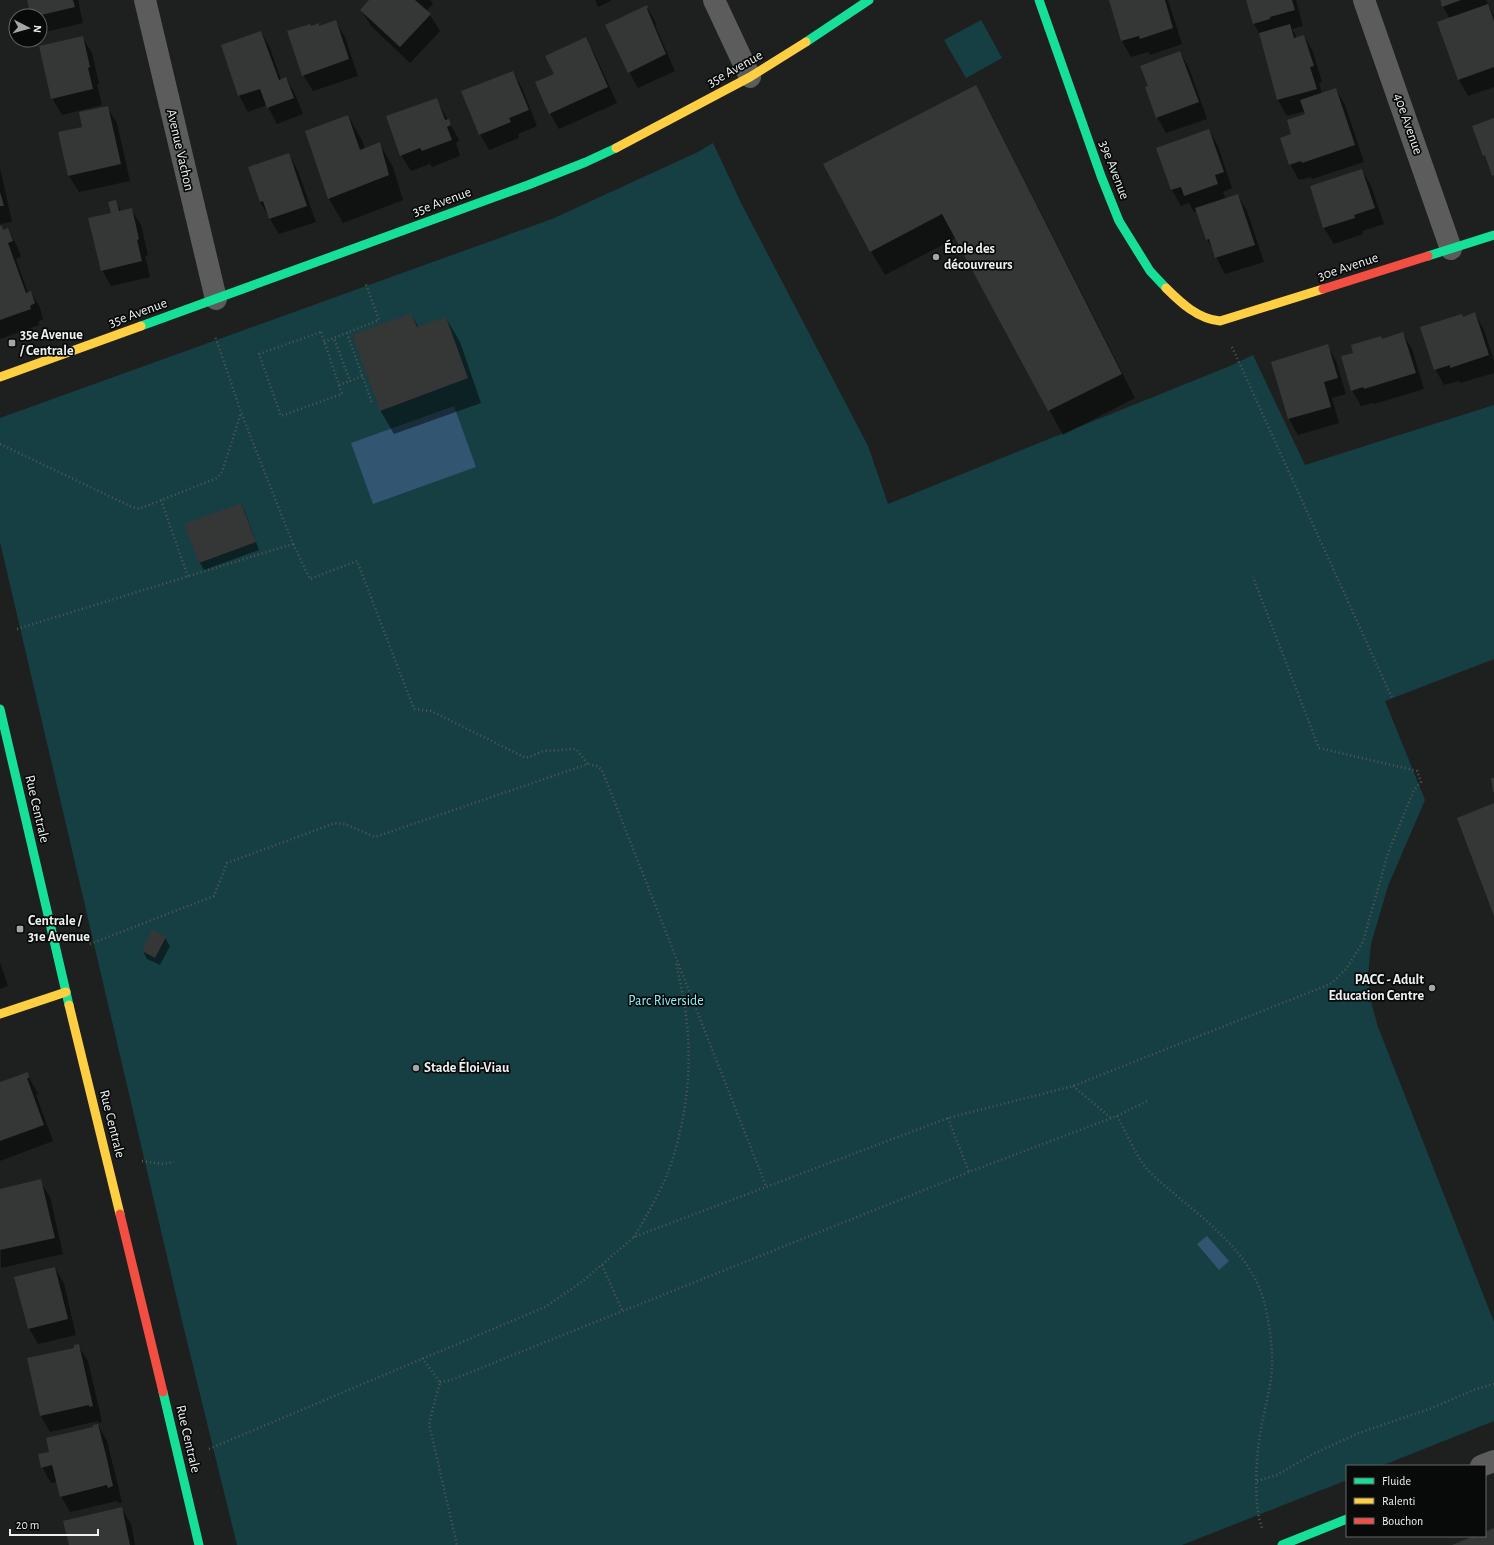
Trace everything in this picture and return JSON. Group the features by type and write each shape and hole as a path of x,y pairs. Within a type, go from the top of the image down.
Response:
{"street":[{"path":"714,0 750,77"},
{"name":"35e Avenue","path":"0,377 216,300 520,188 586,162 636,138 750,77 788,55 869,0"},
{"name":"39e Avenue","path":"1039,0 1101,176 1119,221 1150,271 1179,301 1196,313 1210,320"},
{"name":"40e Avenue","path":"1364,0 1451,249"},
{"name":"Avenue Vachon","path":"148,1 216,300"},
{"name":"30e Avenue","path":"1210,320 1220,321 1232,318 1494,235"},
{"name":"Rue Centrale","path":"0,709 66,992 199,1545"},
{"path":"0,1014 66,992"},
{"path":"1484,1465 1494,1461"},
{"path":"1282,1545 1305,1540 1346,1520"}],"path":[{"path":"324,342 379,320 365,282"},
{"path":"321,332 339,385 342,394 281,416 259,354 321,332"},
{"path":"347,333 372,403"},
{"path":"215,336 241,412 293,544 310,579 357,561 414,709 431,711 526,758 544,751 576,749 588,764"},
{"path":"334,338 350,381"},
{"path":"1232,347 1392,698"},
{"path":"339,385 362,376"},
{"path":"0,444 139,509 217,478 222,472 241,412"},
{"path":"161,500 188,577"},
{"path":"17,630 293,544"},
{"path":"634,1237 948,1118 1073,1086 1318,989 1332,982 1346,969 1363,942 1388,853 1414,790 1420,782 1417,771 1319,748 1253,577"},
{"path":"90,944 214,896 226,863 335,823 345,824 375,837 588,764 596,766 602,770 766,1186"},
{"path":"209,1449 545,1307 583,1282 634,1237 666,1175 679,1135 686,1100 689,1058 686,1015 675,955"},
{"path":"1073,1086 1111,1118"},
{"path":"440,1382 451,1380 969,1172 1117,1116 1147,1101"},
{"path":"1117,1116 1143,1165 1217,1231 1236,1250 1250,1271 1261,1292 1270,1332 1272,1367 1260,1435 1257,1482 1257,1510 1260,1521"},
{"path":"948,1118 969,1172"},
{"path":"142,1161 163,1164 174,1162"},
{"path":"602,1265 623,1312"},
{"path":"422,1358 440,1382"},
{"path":"440,1382 429,1424 457,1545"},
{"path":"1257,1482 1277,1475 1313,1454 1360,1433 1432,1408 1476,1389 1494,1384"}],"green space":[{"path":"981,20 1002,58 966,78 944,40"},
{"name":"Parc Riverside","path":"713,143 741,203 868,446 888,504 1230,366 1253,355 1305,465 1494,405 1494,659 1385,701 1425,800 1388,886 1371,944 1368,975 1371,1002 1378,1027 1494,1322 1494,1421 1384,1465 1346,1465 1346,1480 1182,1545 237,1545 184,1329 0,542 0,418 552,219 698,152"}],"shaded area":[{"path":"454,406 476,467 373,504 351,443"},
{"path":"1207,1236 1229,1261 1219,1270 1197,1244"}],"building":[{"path":"27,0 73,0 75,7 48,13 48,8 29,8"},
{"path":"369,0 415,0 431,14 400,47 360,10"},
{"path":"1109,0 1165,0 1173,28 1140,39 1139,36 1121,41"},
{"path":"1246,0 1292,0 1295,10 1270,17 1270,19 1253,24"},
{"path":"1440,0 1461,0 1442,7"},
{"path":"1488,4 1494,21 1494,67 1458,80 1437,22"},
{"path":"647,5 647,9 666,54 628,73 605,25"},
{"path":"336,20 349,59 302,76 287,31 310,24 311,26 319,23 319,26"},
{"path":"1290,24 1294,38 1304,35 1314,66 1310,67 1317,89 1277,100 1259,33"},
{"path":"261,31 279,80 286,77 294,98 267,108 260,89 238,96 221,45"},
{"path":"83,36 93,89 51,99 39,48 48,48 48,44"},
{"path":"586,37 608,87 549,114 535,82 554,74 545,56"},
{"path":"1180,51 1199,102 1156,118 1145,87 1148,86 1140,66"},
{"path":"513,71 529,110 509,118 511,122 479,135 461,91"},
{"path":"976,85 1122,374 1048,411 942,214 870,252 823,164"},
{"path":"1336,88 1355,145 1302,163 1301,161 1289,165 1280,138 1291,134 1287,120 1305,114 1300,100"},
{"path":"437,98 445,120 449,119 451,125 447,127 452,140 422,151 420,148 400,156 386,116"},
{"path":"108,106 121,164 68,176 58,132 82,127 79,112"},
{"path":"348,115 360,150 380,142 389,175 328,199 305,131"},
{"path":"1494,118 1494,175 1492,176 1485,155 1483,156 1472,126"},
{"path":"1209,129 1224,172 1215,175 1218,184 1184,196 1181,187 1171,190 1156,148"},
{"path":"289,153 307,206 269,219 263,201 260,202 248,167"},
{"path":"1362,169 1375,208 1354,215 1355,218 1323,228 1310,186"},
{"path":"0,192 4,206 0,206"},
{"path":"1238,194 1255,245 1215,258 1209,239 1206,240 1195,208"},
{"path":"116,200 119,211 132,208 142,261 101,271 88,218 111,213 108,202"},
{"path":"0,226 2,226 3,230 8,228 13,241 8,243 26,293 31,291 35,303 30,306 31,309 0,320"},
{"path":"1475,312 1489,355 1450,368 1450,365 1434,370 1420,327 1462,314 1463,317"},
{"path":"411,313 417,327 446,317 468,378 380,411 352,335"},
{"path":"1403,332 1416,373 1364,389 1363,387 1351,391 1341,356 1353,353 1351,345 1381,336 1382,339"},
{"path":"1328,344 1338,378 1324,382 1331,407 1288,419 1271,362"},
{"path":"241,503 256,542 199,563 184,524"},
{"path":"1491,778 1494,778 1494,792 1493,792"},
{"path":"1494,803 1494,916 1457,818"},
{"path":"152,929 166,937 155,958 142,951"},
{"path":"28,1072 29,1078 27,1078 44,1125 0,1141 0,1082"},
{"path":"41,1179 55,1238 0,1250 0,1189"},
{"path":"55,1267 68,1319 28,1329 14,1277"},
{"path":"79,1344 93,1406 89,1407 89,1405 40,1416 27,1358 74,1348 74,1345"},
{"path":"98,1424 113,1486 108,1488 107,1485 60,1497 52,1465 41,1468 38,1454 49,1452 46,1438 93,1427 93,1425"},
{"path":"122,1507 130,1545 69,1545 63,1521"},
{"path":"1494,1528 1494,1545 1452,1545 1472,1537 1486,1537 1486,1532"}],"traffic: fast":[{"path":"806,42 869,0"},
{"path":"1039,0 1101,176 1119,221 1150,271 1166,288"},
{"path":"141,326 528,185 586,162 616,148"},
{"path":"1428,256 1494,235"},
{"path":"0,709 69,1005"},
{"path":"163,1392 199,1545"},
{"path":"1282,1545 1346,1519"}],"traffic: slow":[{"path":"616,148 750,77 806,42"},
{"path":"1166,288 1184,305 1197,314 1212,320 1220,321 1323,289"},
{"path":"0,377 141,326"},
{"path":"0,1014 66,992"},
{"path":"69,1005 120,1214"}],"traffic: jam":[{"path":"1323,289 1428,256"},
{"path":"120,1214 163,1392"}],"place":[{"name":"École des découvreurs","path":"936,257"},
{"name":"35e Avenue / Centrale","path":"12,343"},
{"name":"Centrale / 31e Avenue","path":"20,929"},
{"name":"PACC - Adult Education Centre","path":"1432,988"},
{"name":"Stade Éloi-Viau","path":"416,1068"}]}
